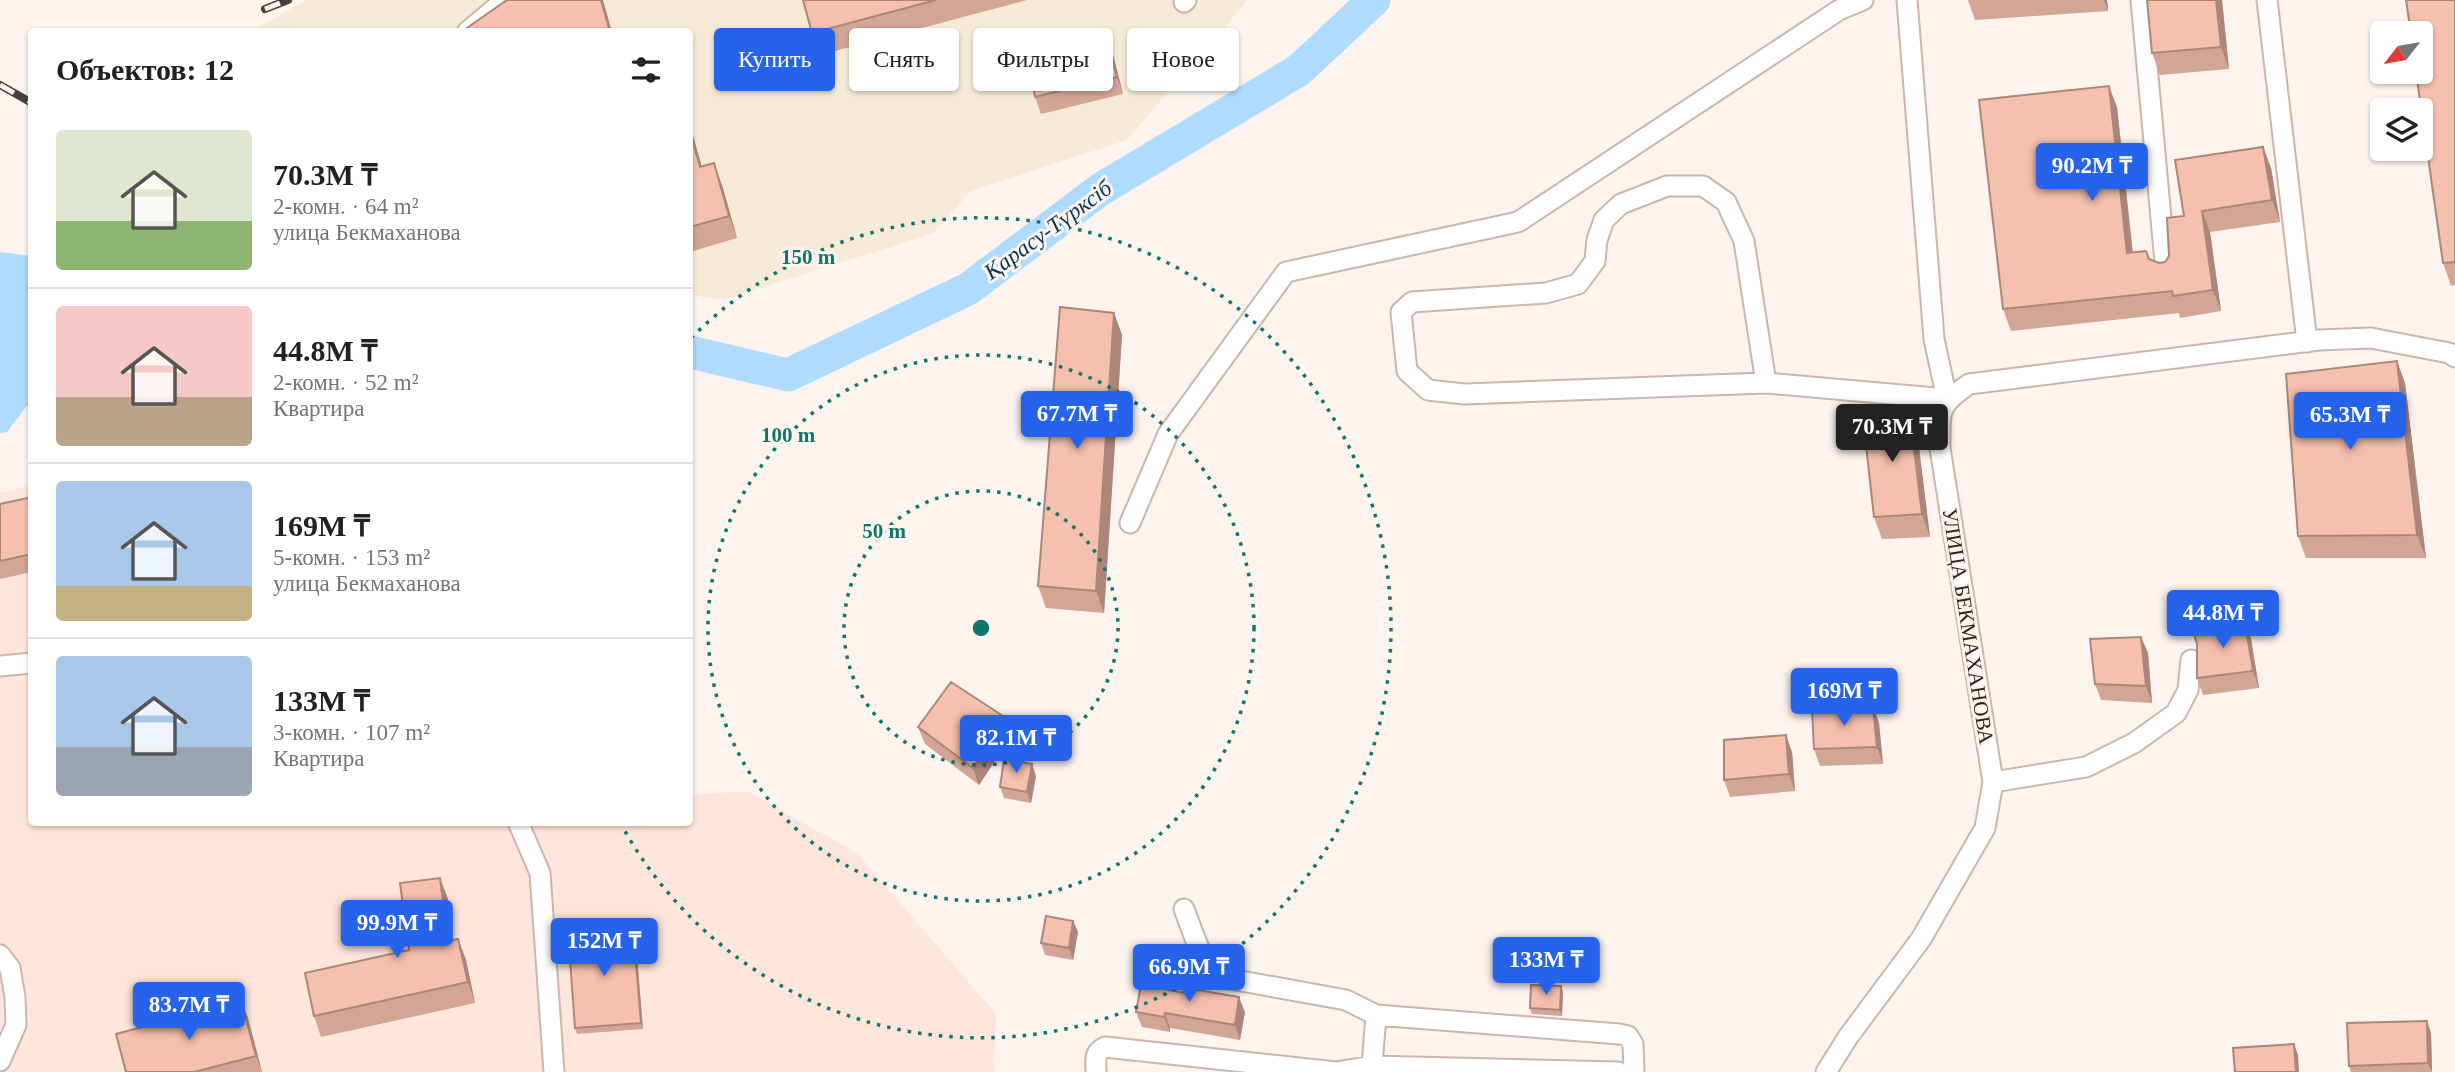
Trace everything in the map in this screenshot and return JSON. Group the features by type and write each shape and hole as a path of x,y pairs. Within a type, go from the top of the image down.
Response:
{"street":[{"path":"472,28 505,0"},
{"path":"1130,523 1168,434 1286,272 1518,222 1839,10 1863,0"},
{"path":"1907,0 1934,339 1947,399"},
{"path":"2140,0 2166,273"},
{"path":"2267,0 2307,342"},
{"path":"1766,383 1744,241 1726,202 1703,186 1667,186 1621,204 1604,220 1597,240 1595,261 1578,284 1546,293 1412,302 1401,312 1407,371 1428,390 1464,394 1766,383 1947,399 1969,384 2307,342 2371,338 2455,357"},
{"name":"УЛИЦА БЕКМАХАНОВА","path":"1826,1072 1921,939 1984,828 1993,782 1940,448 1940,418 1947,399"},
{"path":"1993,782 2086,767 2134,743 2176,713 2188,690 2191,660"},
{"path":"0,666 28,663"},
{"path":"520,826 540,873 554,1072"},
{"path":"1184,909 1206,962 1212,972 1219,976 1346,1000 1376,1015 1628,1036 1633,1044 1634,1072"},
{"path":"0,955 10,968 16,1025 0,1061"},
{"path":"1372,1066 1376,1015"},
{"path":"1096,1072 1096,1054 1105,1047 1336,1072 1372,1066 1618,1072"}],"shaded area":[{"path":"306,0 1248,0 1224,28 1127,28 1127,91 1169,91 1127,140 971,191 932,234 722,300 693,295 693,28 257,28"},
{"path":"28,486 28,826 693,826 693,795 747,791 858,854 996,1014 994,1072 0,1072 0,493"}],"water":[{"path":"0,252 28,256 28,406 7,432 0,433"}],"building":[{"path":"507,0 601,0 609,28 467,28"},
{"path":"803,0 936,0 831,28 811,28"},
{"path":"2147,0 2216,0 2221,47 2152,53"},
{"path":"2406,0 2455,0 2455,262 2443,263 2429,161 2433,161 2433,98 2420,98 2418,84 2433,84 2433,21 2409,21"},
{"path":"1113,62 1117,77 1113,78"},
{"path":"2109,86 2127,253 2146,251 2149,259 2159,263 2165,262 2169,256 2167,218 2184,216 2175,160 2263,147 2272,200 2202,211 2213,290 2173,296 2172,291 2003,309 1979,100"},
{"path":"1034,91 1060,91 1035,97"},
{"path":"693,142 700,167 714,163 729,216 693,226"},
{"path":"1060,307 1114,313 1096,591 1038,586"},
{"path":"2397,361 2417,535 2298,536 2286,374"},
{"path":"1909,408 1922,514 1874,517 1863,418"},
{"path":"28,498 28,555 0,561 0,504"},
{"path":"2245,622 2253,671 2197,678 2197,644 2192,628"},
{"path":"2141,637 2146,686 2095,684 2090,639"},
{"path":"951,682 1006,718 973,768 918,727"},
{"path":"1873,706 1877,747 1814,749 1812,709"},
{"path":"1786,735 1789,774 1724,780 1724,740"},
{"path":"1004,759 1032,764 1027,792 1000,787"},
{"path":"440,878 448,941 458,939 468,982 314,1016 305,973 409,950 400,883"},
{"path":"1046,916 1073,921 1069,948 1041,943"},
{"path":"633,927 641,1023 575,1028 568,932"},
{"path":"1141,985 1185,993 1186,988 1239,997 1235,1025 1165,1013 1164,1017 1136,1012"},
{"path":"1531,985 1561,986 1560,1010 1530,1008"},
{"path":"241,1001 256,1056 194,1072 126,1072 116,1034"},
{"path":"2427,1021 2428,1063 2349,1066 2347,1023"},
{"path":"2294,1044 2296,1072 2235,1072 2233,1048"}],"waterway":[{"name":"Қарасу-Түрксіб","path":"693,353 788,375 968,289 1101,189 1299,70 1374,0"}],"railway":[{"path":"265,9 288,0"},
{"path":"0,85 28,101"}]}
